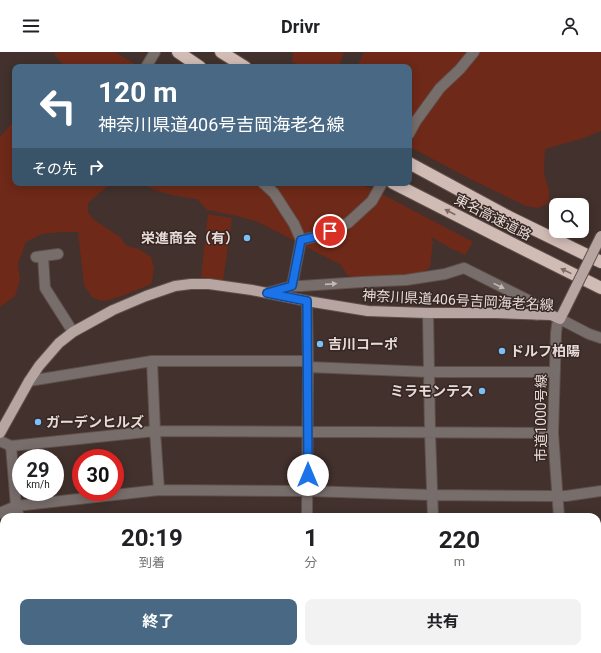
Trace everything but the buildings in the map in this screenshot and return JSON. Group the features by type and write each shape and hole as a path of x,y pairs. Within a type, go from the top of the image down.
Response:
{"highway":[{"path":"178,52 196,64"},
{"path":"221,52 240,64"},
{"name":"東名高速道路","path":"412,165 510,218 601,262"},
{"name":"東名高速道路","path":"399,186 601,288"}],"main road":[{"name":"神奈川県道406号吉岡海老名線","path":"0,433 29,381 39,366 59,343 73,332 113,310 175,286 210,284 368,311 551,315 560,319 601,236"}],"street":[{"path":"148,64 155,52"},
{"path":"412,129 440,88 474,52"},
{"path":"266,186 274,193 294,224 301,240 292,286"},
{"path":"301,240 330,231 348,222 372,201 380,186"},
{"path":"58,254 39,256 45,288 73,332"},
{"path":"267,293 292,286 406,280 445,274 464,268 534,303 537,308 537,315"},
{"path":"307,301 307,513"},
{"path":"428,313 433,513"},
{"path":"560,319 601,338"},
{"name":"市道1000号線","path":"559,513 553,433 556,333 557,325 560,319"},
{"path":"152,361 159,490"},
{"path":"29,381 152,361 308,364 429,372 555,372"},
{"path":"0,441 11,446 155,431 553,433"},
{"path":"11,446 18,513"},
{"path":"0,513 16,506 159,490 308,491 432,495 558,496 601,491"}],"shaded area":[{"path":"55,52 115,52 135,64 62,64 55,55"},
{"path":"293,52 344,52 340,64 297,64 292,62"},
{"path":"364,52 601,52 601,131 584,138 545,149 544,173 549,191 549,203 538,208 526,206 470,179 412,148 412,64 358,64"},
{"path":"12,123 12,186 108,186 88,203 88,212 93,219 120,237 127,246 139,249 151,257 154,268 152,283 109,300 101,301 92,297 84,285 78,232 42,234 26,242 18,264 20,280 15,296 0,307 0,137"},
{"path":"146,186 365,186 473,242 465,255 431,237 433,242 430,267 422,273 407,277 355,278 347,275 341,265 258,222 207,210 197,199 175,196"},
{"path":"208,214 232,218 223,281 201,277"}],"place":[{"name":"栄進商会（有）","path":"247,238"},
{"name":"吉川コーポ","path":"320,344"},
{"name":"ドルフ柏陽","path":"502,351"},
{"name":"ミラモンテス","path":"482,391"},
{"name":"ガーデンヒルズ","path":"38,422"}],"route":[{"path":"308,475 307,301 267,293 292,286 301,240 330,231"}]}
